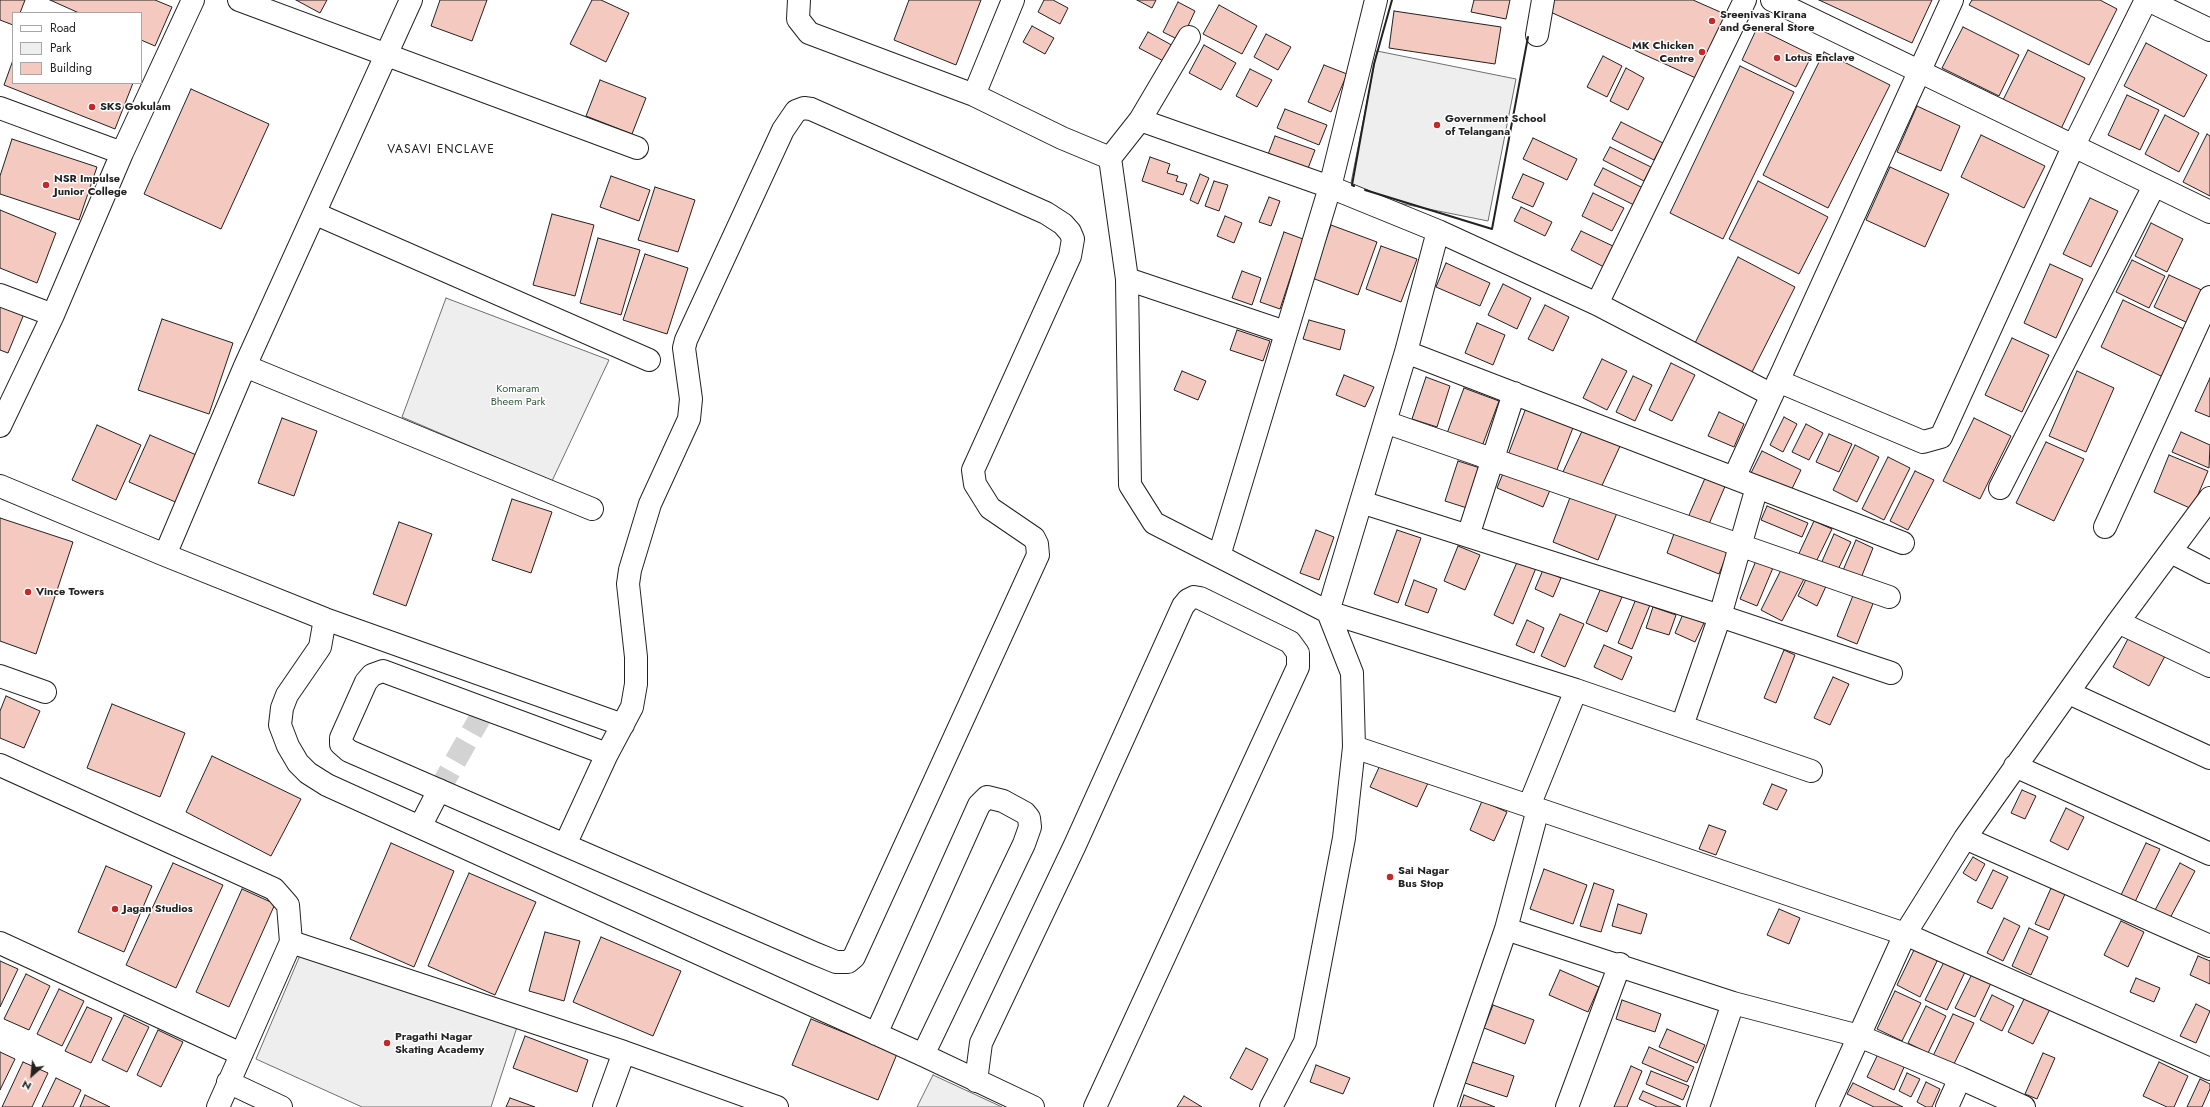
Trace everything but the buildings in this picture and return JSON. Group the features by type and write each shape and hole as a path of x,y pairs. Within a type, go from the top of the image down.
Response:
{"street":[{"path":"0,426 53,315 122,153 193,0"},
{"path":"239,0 385,56 637,148"},
{"path":"164,555 245,366 316,214 411,0"},
{"path":"799,0 798,18 809,33 974,95 1062,138 1110,158"},
{"path":"974,95 1013,0"},
{"path":"1219,556 1285,332 1330,187 1376,0"},
{"path":"1537,35 1543,0"},
{"path":"1597,304 1745,0"},
{"path":"1772,0 2210,212"},
{"path":"1734,478 1918,70 1952,0"},
{"path":"1140,120 1330,187 1438,231 1775,388 1923,442 1941,437 2074,145 2147,0 2210,30"},
{"path":"1189,37 1140,120 1110,158 1127,279 1130,485 1154,523 1328,612 1576,690 1811,771"},
{"path":"0,108 122,153"},
{"path":"565,845 607,754 632,707 636,684 636,657 628,584 630,570 650,504 689,419 691,399 684,348 686,340 783,130 796,111 804,108 811,109 1046,213 1064,224 1073,239 1070,256 973,470 975,484 990,508 1034,538 1038,544 1038,555 854,958 848,962 836,962 565,845 349,751 341,744 341,738 366,682 372,676 383,671 607,754"},
{"path":"2000,488 2154,186"},
{"path":"316,214 649,360"},
{"path":"1271,1107 1305,1042 1344,838 1354,747 1352,673 1328,612 1406,352 1438,231"},
{"path":"1127,279 1285,332"},
{"path":"0,295 53,315"},
{"path":"2105,527 2210,297"},
{"path":"1406,352 1903,543"},
{"path":"245,366 592,509"},
{"path":"1468,536 1514,393"},
{"path":"1385,422 1889,596"},
{"path":"0,486 164,555 325,619 623,724"},
{"path":"1682,726 1720,616 1757,487"},
{"path":"1827,1107 1905,934 1965,838 2015,766 2070,693 2118,622 2210,498"},
{"path":"1361,502 1720,616 1891,673"},
{"path":"2170,552 2210,572"},
{"path":"970,1078 981,1043 1075,845 1183,606 1188,600 1194,597 1200,598 1290,642 1298,653 1298,667 1095,1107"},
{"path":"325,619 320,647 287,695 282,708 280,725 282,735 298,763 308,773 327,785 924,1055 1033,1107"},
{"path":"2118,622 2210,666"},
{"path":"0,676 45,692"},
{"path":"485,709 496,679"},
{"path":"1445,1107 1506,929 1533,807 1576,690"},
{"path":"2070,693 2210,758"},
{"path":"1354,747 1905,934 2210,1069"},
{"path":"0,765 274,889 288,905 290,942 218,1107"},
{"path":"2015,766 2210,854"},
{"path":"420,827 439,790"},
{"path":"876,1034 979,805 987,797 1003,801 1025,813 1029,818 1030,827 924,1055"},
{"path":"1965,838 2210,946"},
{"path":"1506,929 1620,964 1733,1003 1859,1036 1960,1078 2024,1107"},
{"path":"290,942 624,1052 777,1107"},
{"path":"0,943 241,1054"},
{"path":"1567,1107 1620,964"},
{"path":"1698,1107 1733,1003"},
{"path":"604,1107 624,1052"},
{"path":"1947,1107 1960,1078"},
{"path":"228,1082 281,1107"}],"green space":[{"name":"Government School of Telangana","path":"1377,51 1516,79 1488,221 1349,193"},
{"name":"Komaram Bheem Park","path":"446,298 609,360 552,481 402,417"},
{"name":"Pragathi Nagar Skating Academy","path":"301,953 517,1027 491,1107 362,1107 256,1059"},
{"path":"933,1075 1002,1107 917,1107"}],"tunnel":[{"path":"439,790 485,709"}],"wall":[{"path":"1354,186 1352,185 1374,64 1392,0"},
{"path":"1365,190 1492,229 1528,37"}],"place":[{"name":"Sreenivas Kirana and General Store","path":"1712,21"},
{"name":"MK Chicken Centre","path":"1702,52"},
{"name":"Lotus Enclave","path":"1777,58"},
{"name":"SKS Gokulam","path":"92,107"},
{"name":"Government School of Telangana","path":"1437,125"},
{"name":"NSR Impulse Junior College","path":"46,185"},
{"name":"Vince Towers","path":"28,592"},
{"name":"Sai Nagar Bus Stop","path":"1390,877"},
{"name":"Jagan Studios","path":"115,909"},
{"name":"Pragathi Nagar Skating Academy","path":"387,1043"}],"district":[{"name":"VASAVI ENCLAVE","path":"441,150"}]}
